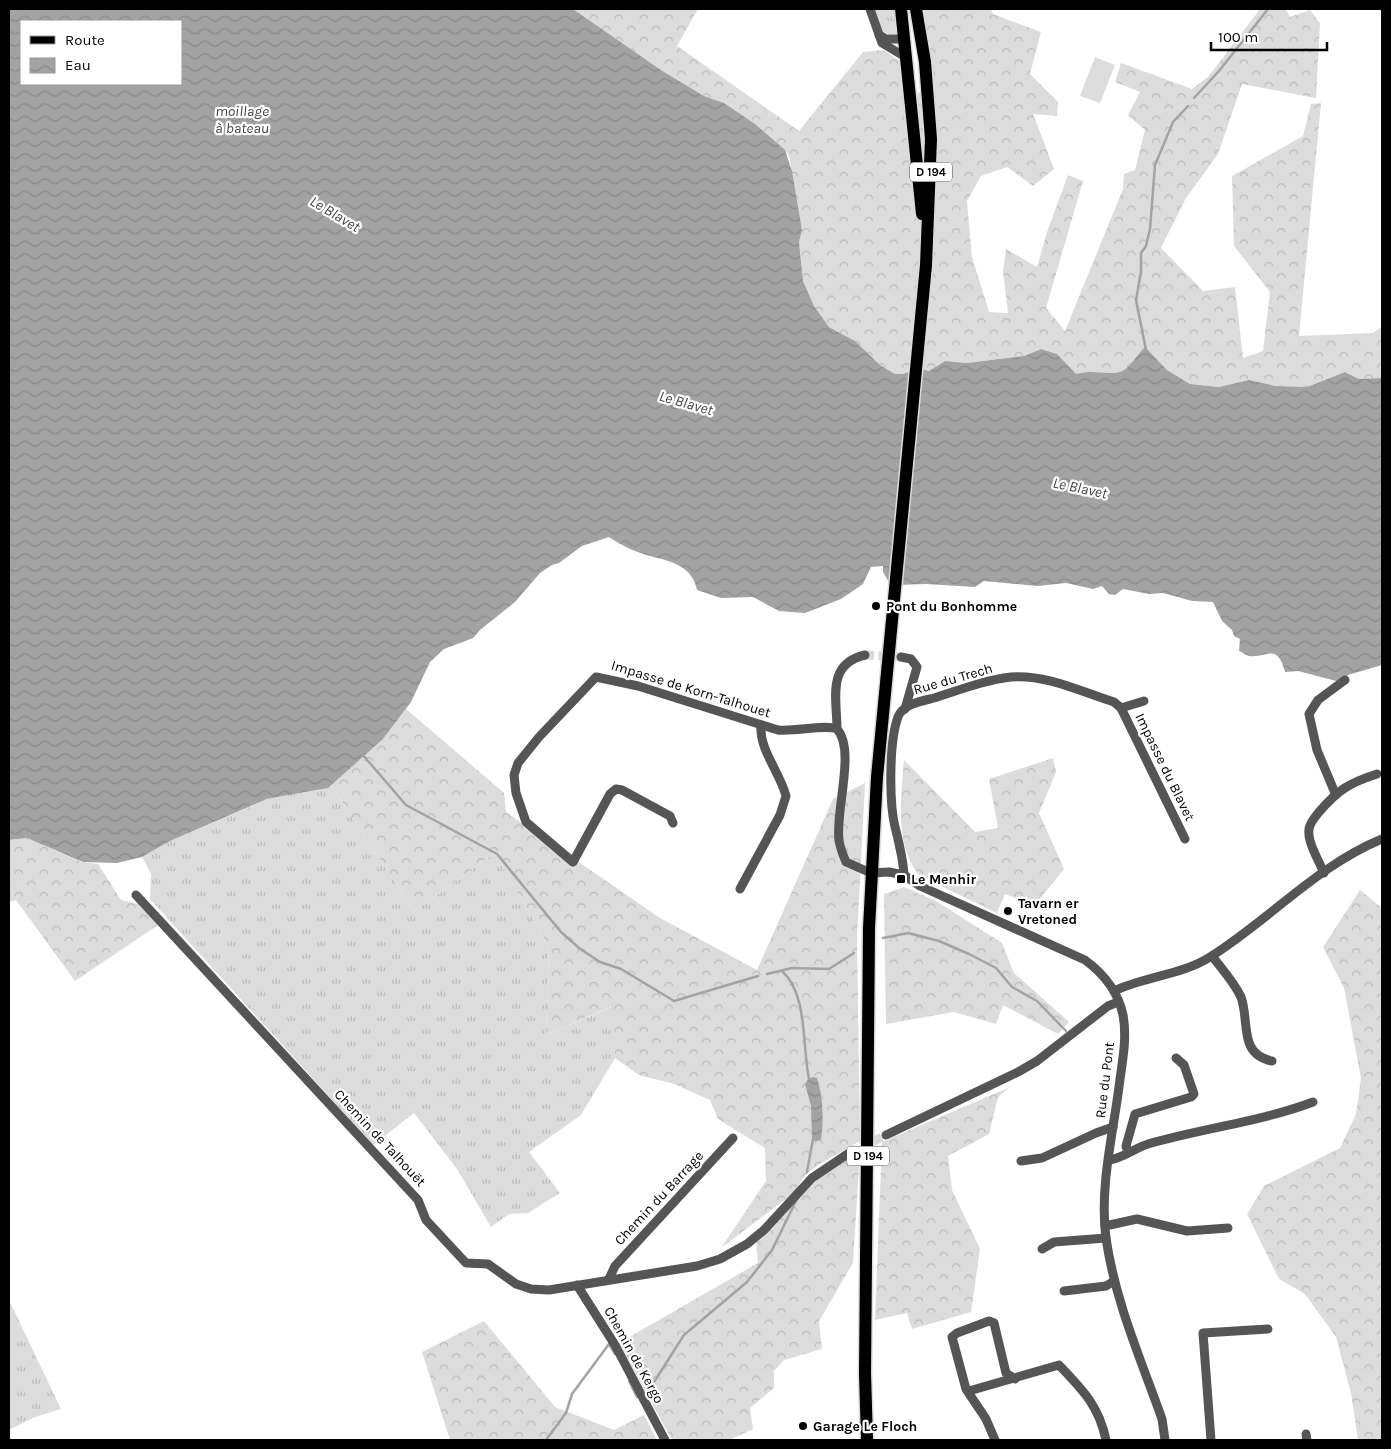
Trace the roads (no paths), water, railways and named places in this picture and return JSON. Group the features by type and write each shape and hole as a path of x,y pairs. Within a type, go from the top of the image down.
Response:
{"main road":[{"name":"D 194","path":"867,1440 865,1372 871,873 895,657 918,336 922,230 919,175 901,9"},
{"name":"D 194","path":"916,9 924,62 931,139 926,265 918,336"}],"street":[{"path":"870,9 885,46 902,55"},
{"path":"879,35 886,40 900,39"},
{"path":"865,655 847,663 838,674 835,693 836,729 842,735 844,754 839,822 841,850 846,862 855,868 871,873"},
{"path":"895,657 911,659 917,667 905,709"},
{"name":"Impasse de Korn-Talhouet","path":"673,823 670,816 622,790 616,789 610,794 573,862 526,822 516,793 514,775 518,763 591,680 596,677 603,677 761,725 793,732 830,727 836,729"},
{"name":"Rue du Trech","path":"904,875 904,863 893,810 891,779 898,718 905,709 918,702 998,679 1024,677 1059,684 1114,702 1121,708"},
{"path":"1335,793 1317,750 1309,714 1318,700 1345,680"},
{"path":"1121,708 1144,701"},
{"name":"Impasse du Blavet","path":"1121,708 1185,838"},
{"path":"740,889 785,804 784,788 765,749 760,734 761,725"},
{"path":"1324,873 1309,838 1309,829 1312,822 1335,793 1350,783 1376,774"},
{"path":"1114,991 1131,983 1197,965 1212,956 1324,873 1358,850 1382,839"},
{"name":"Rue du Pont","path":"871,873 889,872 904,875 937,894 1085,960 1099,971 1114,991 1124,1020 1124,1048 1109,1160 1106,1238 1114,1282 1162,1419 1165,1440"},
{"name":"Chemin de Talhouët","path":"136,895 418,1200 426,1220 466,1262 488,1264 516,1284 531,1289 549,1290 688,1268 734,1252 764,1230 812,1178 849,1153"},
{"path":"1212,956 1235,984 1242,999 1248,1038 1252,1050 1260,1058 1272,1061"},
{"path":"886,1136 978,1093 1024,1068 1096,1014 1118,1002"},
{"path":"1128,1152 1126,1146 1135,1114 1191,1098 1194,1094 1184,1065 1176,1058"},
{"path":"1109,1160 1119,1158 1148,1144 1288,1111 1313,1102"},
{"path":"1021,1161 1042,1158 1096,1133 1113,1128"},
{"name":"Chemin du Barrage","path":"609,1279 615,1266 733,1138"},
{"path":"1105,1226 1137,1219 1188,1231 1228,1228"},
{"path":"1042,1249 1054,1242 1106,1238"},
{"path":"1064,1291 1106,1286 1114,1282"},
{"name":"Chemin de Kergo","path":"576,1285 615,1346 665,1440"},
{"path":"995,1440 986,1419 962,1377 952,1337 957,1332 989,1320 994,1323 1006,1374 1015,1379"},
{"path":"1210,1440 1203,1333 1268,1329"},
{"path":"969,1391 1059,1366 1085,1393 1102,1419 1106,1440"}],"water":[{"path":"9,9 573,9 661,70 704,96 724,103 755,124 785,150 792,171 802,230 799,242 803,281 814,306 829,327 855,341 880,365 895,374 903,374 919,368 929,371 945,361 966,363 1024,356 1041,349 1057,354 1076,374 1088,372 1115,373 1127,368 1145,347 1167,370 1190,384 1219,387 1249,380 1276,386 1307,387 1345,372 1359,379 1382,378 1382,665 1348,675 1340,682 1298,671 1285,672 1279,657 1275,654 1250,656 1239,651 1240,639 1234,636 1232,630 1222,621 1213,602 1192,601 1163,593 1149,594 1123,589 1115,595 1109,594 1102,586 1093,589 1066,583 1038,586 984,581 975,587 926,584 896,585 889,582 883,572 883,566 871,567 863,584 841,599 805,613 779,611 753,597 721,598 697,590 690,574 678,565 636,551 609,537 582,546 559,563 540,573 515,602 480,630 473,638 444,649 430,662 411,702 383,739 328,788 267,799 170,841 142,857 117,863 83,862 27,838 9,840"},
{"path":"817,1078 819,1085 823,1117 821,1140 814,1141 812,1140 811,1106 805,1084 808,1079"}],"waterway":[{"path":"1194,98 1219,71 1268,9"},
{"path":"1146,350 1136,300 1141,272 1141,253 1146,246 1150,229 1155,165 1173,122 1188,106"},
{"path":"362,754 406,805 497,854 561,932 579,948 600,962 621,969 674,1001 758,976"},
{"path":"883,938 908,933 939,941 969,954 996,968 1012,987 1037,1001 1066,1031"},
{"path":"767,974 792,968 829,969 854,953"},
{"path":"782,971 790,981 800,1007 809,1079"},
{"path":"807,1172 813,1139"},
{"path":"647,1393 684,1335 747,1282 772,1250 797,1199"},
{"path":"546,1440 566,1413 572,1394 609,1344 615,1354"},
{"path":"629,1381 637,1397"}],"tunnel":[{"path":"865,655 901,657"},
{"path":"849,1153 886,1135"}],"place":[{"name":"Pont du Bonhomme","path":"876,606"},
{"name":"Le Menhir","path":"901,879"},
{"name":"Tavarn er Vretoned","path":"1008,911"},
{"name":"Garage Le Floch","path":"803,1426"}],"water label":[{"name":"moillage à bateau","path":"242,120"},
{"name":"Le Blavet","path":"335,214"},
{"name":"Le Blavet","path":"686,403"},
{"name":"Le Blavet","path":"1080,488"}]}
